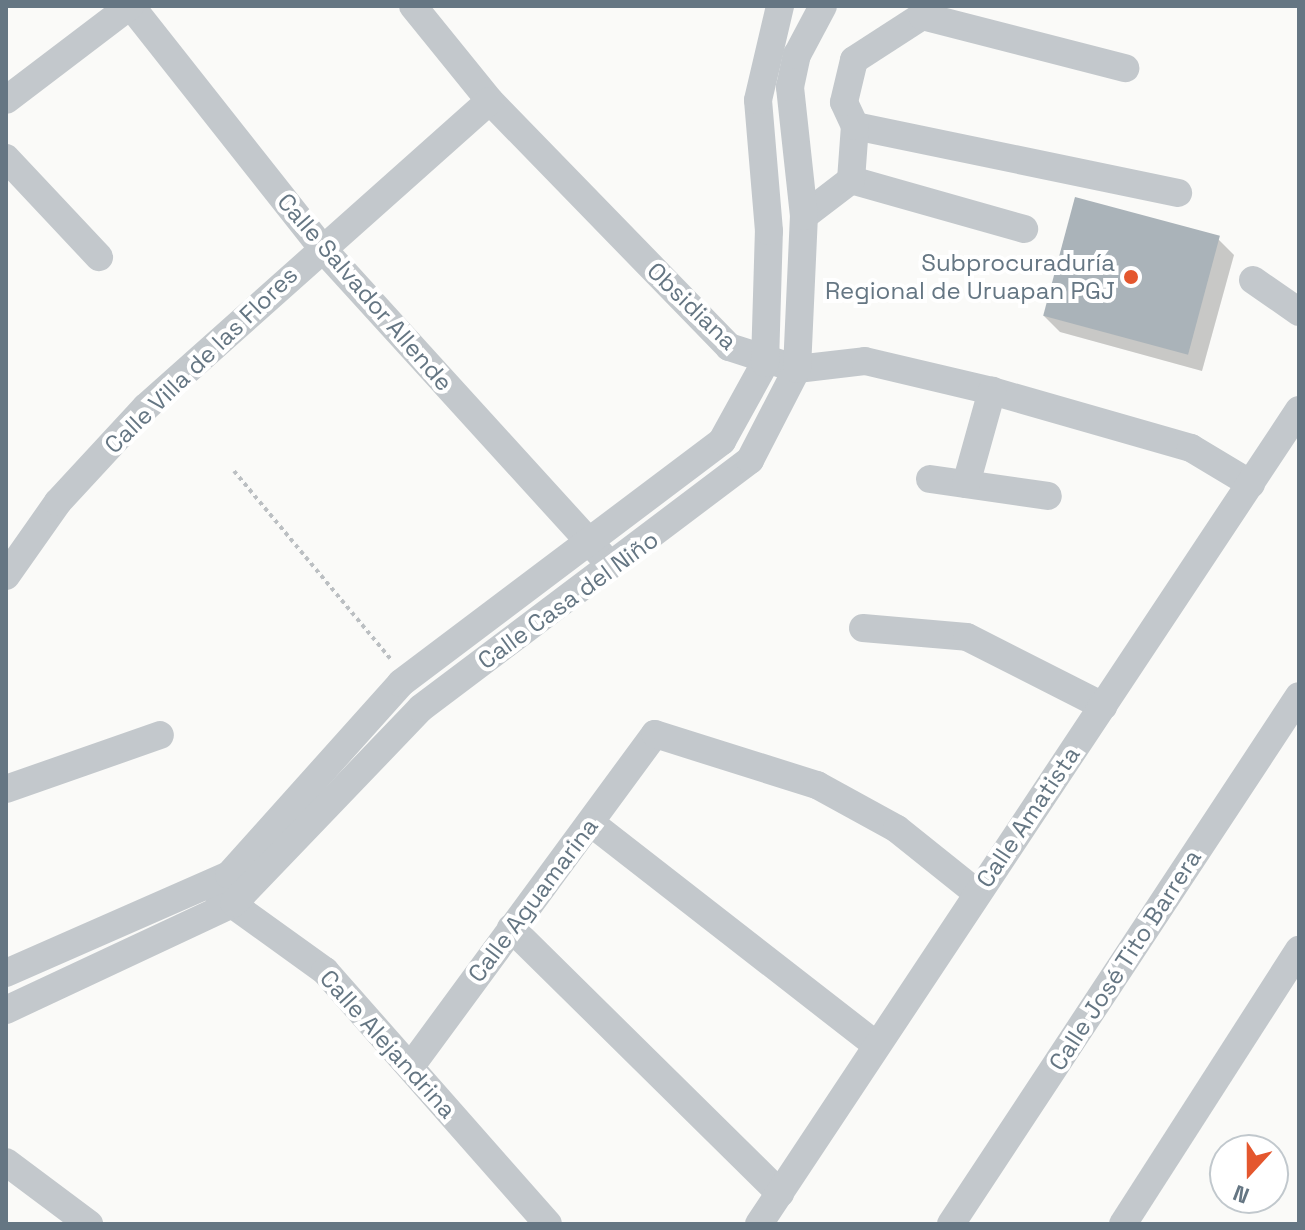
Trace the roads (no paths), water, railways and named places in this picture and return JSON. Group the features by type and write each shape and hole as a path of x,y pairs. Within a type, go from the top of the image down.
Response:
{"street":[{"path":"6,100 130,6"},
{"name":"Calle Salvador Allende","path":"130,6 321,247 612,567"},
{"name":"Obsidiana","path":"413,6 490,101 729,347 765,363 797,369 865,361 992,391 1191,448 1251,484"},
{"name":"Calle Casa del Niño","path":"6,973 207,888 229,875 408,679 722,441 765,363 769,231 758,100 780,6"},
{"name":"Calle Casa del Niño","path":"6,1010 234,903 421,708 750,460 797,369 804,216 790,87 797,55 823,6"},
{"path":"804,216 851,180 855,126 844,102 854,60 923,11 1125,68"},
{"name":"Calle Villa de las Flores","path":"6,576 58,502 146,407 321,247 490,101"},
{"path":"855,126 1178,193"},
{"path":"6,158 99,257"},
{"path":"851,180 1024,229"},
{"path":"1253,280 1299,312"},
{"path":"966,484 992,391"},
{"name":"Calle Amatista","path":"759,1224 1299,410"},
{"path":"930,479 1048,496"},
{"path":"863,628 967,637 1103,706"},
{"name":"Calle José Tito Barrera","path":"951,1224 1299,696"},
{"name":"Calle Aguamarina","path":"411,1066 655,734 817,785 897,829 977,893"},
{"path":"6,789 160,735"},
{"path":"591,823 876,1045"},
{"name":"Calle Alejandrina","path":"207,888 234,903 325,971 411,1066 533,1218"},
{"path":"511,928 780,1193"},
{"path":"1123,1224 1299,950"},
{"path":"6,1162 89,1224"}],"place":[{"name":"Subprocuraduría Regional de Uruapan PGJ","path":"1131,277"}]}
